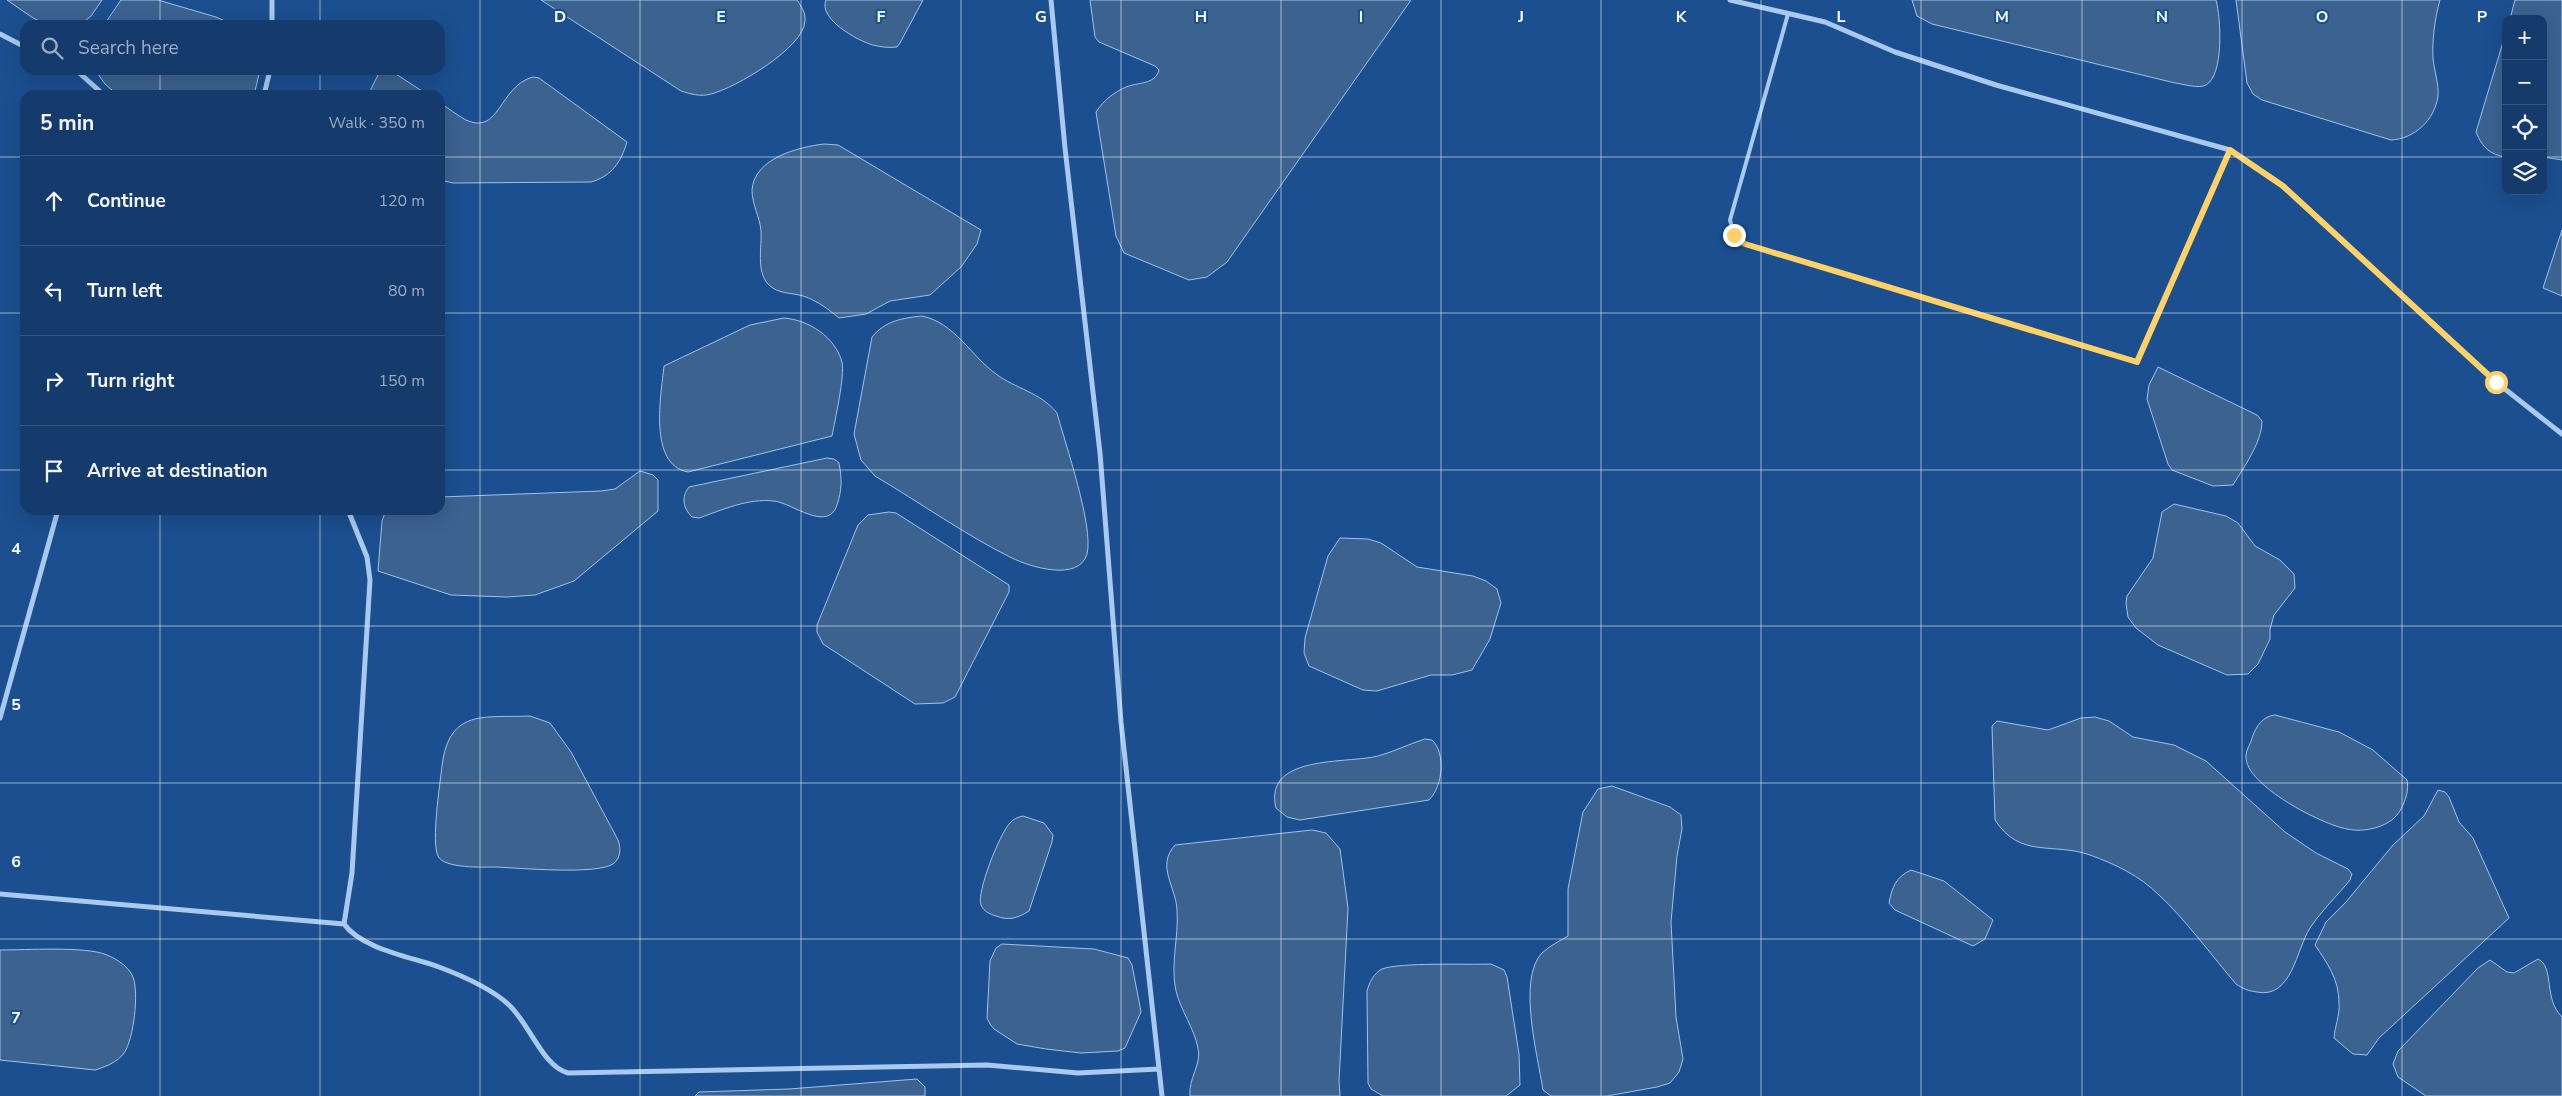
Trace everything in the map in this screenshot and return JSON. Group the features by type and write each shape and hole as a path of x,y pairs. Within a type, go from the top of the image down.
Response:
{"street":[{"path":"272,0 272,20"},
{"path":"1051,0 1065,148 1100,454 1121,722 1162,1096"},
{"path":"1730,0 1825,22 1895,52 1996,85 2230,150 2283,186 2496,382 2562,434"},
{"path":"0,34 20,44"},
{"path":"82,75 98,90"},
{"path":"265,90 269,75"},
{"path":"0,718 57,515"},
{"path":"350,515 367,557 370,580 352,873 344,924 351,934 367,942 442,968 491,991 520,1016 554,1067 568,1073 986,1065 1078,1074 1159,1068"},
{"path":"0,894 344,924"}],"lane":[{"path":"1788,14 1730,220 1734,235 1745,244 2137,362 2230,150"}],"water":[{"path":"7,0 102,0 86,20 37,20"},
{"path":"121,0 158,0 223,20 107,20"},
{"path":"541,0 797,0 804,12 805,21 802,32 793,43 767,65 736,84 707,95 699,95 681,91"},
{"path":"826,0 923,0 900,43 897,47 891,47 866,43 849,34 833,22 825,7"},
{"path":"1090,0 1411,0 1227,262 1207,277 1189,280 1124,253 1116,236 1096,112 1113,94 1131,85 1150,81 1157,75 1159,70 1155,66 1099,42 1095,37"},
{"path":"1912,0 2216,0 2220,46 2216,70 2212,79 2203,86 2175,83 1932,24 1917,16"},
{"path":"2236,0 2440,0 2434,29 2433,51 2438,96 2433,113 2422,127 2415,132 2400,139 2391,140 2262,100 2253,94 2247,83"},
{"path":"2515,0 2562,0 2562,160 2547,158 2547,15 2511,15"},
{"path":"2502,45 2502,156 2487,149 2476,132"},
{"path":"99,75 259,75 255,90 112,90"},
{"path":"378,75 398,75 420,90 370,90"},
{"path":"533,77 539,78 627,142 622,156 615,167 605,176 591,182 453,183 445,181 445,106 466,120 477,123 486,121 493,116 513,90 522,82"},
{"path":"824,144 838,145 981,230 977,244 961,267 930,295 890,301 866,314 839,318 811,299 772,288 764,279 760,259 761,231 752,195 755,179 769,162 779,156 802,148"},
{"path":"2562,230 2562,296 2543,288"},
{"path":"922,316 944,325 996,374 1036,395 1057,413 1083,505 1088,541 1087,554 1082,563 1074,568 1053,570 1020,562 960,529 875,476 861,460 854,434 872,337 882,327 894,321"},
{"path":"784,318 803,322 820,331 839,353 843,369 832,436 688,472 675,467 667,457 662,443 660,427 664,366 750,325"},
{"path":"2158,367 2257,415 2262,421 2256,446 2233,485 2213,486 2172,470 2168,464 2147,399 2149,385"},
{"path":"827,458 834,459 839,463 841,484 837,505 832,513 826,516 818,517 774,501 745,503 699,518 692,517 685,506 684,499 689,487"},
{"path":"640,471 653,475 658,480 658,511 574,581 535,595 507,597 451,595 378,571 382,521 384,515 445,515 445,497 615,489"},
{"path":"2174,504 2226,516 2238,523 2255,546 2280,560 2294,574 2295,588 2274,615 2270,629 2270,639 2258,664 2248,674 2227,675 2158,645 2136,628 2128,617 2127,596 2153,558 2162,512"},
{"path":"896,513 1009,585 1009,592 955,697 943,703 915,704 823,644 817,632 817,625 858,525 868,515"},
{"path":"1340,538 1368,539 1381,543 1417,567 1473,576 1486,581 1497,589 1501,603 1490,639 1472,670 1452,675 1431,675 1377,691 1363,690 1309,666 1304,653 1305,638 1328,556"},
{"path":"2275,715 2339,732 2373,750 2407,780 2406,798 2397,815 2385,824 2370,829 2347,829 2304,812 2271,791 2249,767 2246,756 2258,726 2267,717"},
{"path":"530,716 550,723 571,752 618,840 620,853 618,859 613,864 604,867 575,870 474,867 448,863 438,856 435,839 438,799 446,747 452,734 461,725 484,717"},
{"path":"2095,717 2109,721 2133,737 2174,745 2206,761 2285,832 2316,853 2348,869 2352,874 2350,880 2310,928 2291,971 2278,988 2269,992 2257,992 2246,990 2236,984 2169,905 2152,888 2135,876 2109,862 2076,851 2026,845 2015,840 2005,832 1995,820 1992,726 1997,721 2048,730 2081,718"},
{"path":"1425,739 1432,740 1441,761 1440,778 1434,794 1429,800 1300,820 1287,817 1276,808 1275,791 1282,778 1294,770 1310,765 1378,756"},
{"path":"1612,786 1670,807 1681,815 1682,829 1677,856 1671,922 1676,1017 1683,1059 1679,1072 1670,1083 1657,1087 1607,1096 1551,1096 1543,1090 1537,1058 1531,1019 1531,981 1535,965 1542,953 1568,936 1568,889 1583,812 1598,789"},
{"path":"2438,790 2445,792 2449,797 2459,822 2473,838 2509,918 2379,1038 2367,1055 2353,1054 2334,1038 2339,1007 2337,986 2332,972 2315,945 2326,922 2346,902 2393,845 2424,816"},
{"path":"1023,816 1044,823 1053,835 1052,842 1029,911 1013,918 1001,918 987,912 981,905 980,898 985,876 1001,838 1013,820"},
{"path":"1312,830 1326,833 1340,849 1348,908 1339,1081 1340,1096 1190,1096 1191,1084 1199,1054 1194,1033 1178,998 1174,981 1177,910 1167,869 1170,853 1175,845"},
{"path":"1911,870 1944,881 1993,920 1985,939 1973,946 1895,910 1889,903 1893,887 1898,879"},
{"path":"1002,944 1094,949 1128,958 1132,965 1141,1012 1125,1048 1118,1051 1081,1053 1046,1049 1017,1044 994,1029 987,1018 990,961 996,948"},
{"path":"0,950 85,950 98,952 119,961 131,973 136,993 133,1027 124,1053 111,1064 95,1070 0,1060"},
{"path":"2538,959 2546,969 2556,1010 2562,1017 2562,1096 2426,1096 2398,1077 2393,1064 2398,1051 2478,968 2490,960 2507,972 2514,973"},
{"path":"1491,964 1504,970 1507,977 1519,1054 1520,1085 1506,1096 1383,1096 1371,1089 1368,1083 1367,991 1377,973 1382,969 1404,965"},
{"path":"917,1079 925,1087 925,1096 695,1096 699,1092 789,1089"}],"route":[{"path":"1734,235 1745,244 2137,362 2230,150 2283,186 2496,382"}]}
